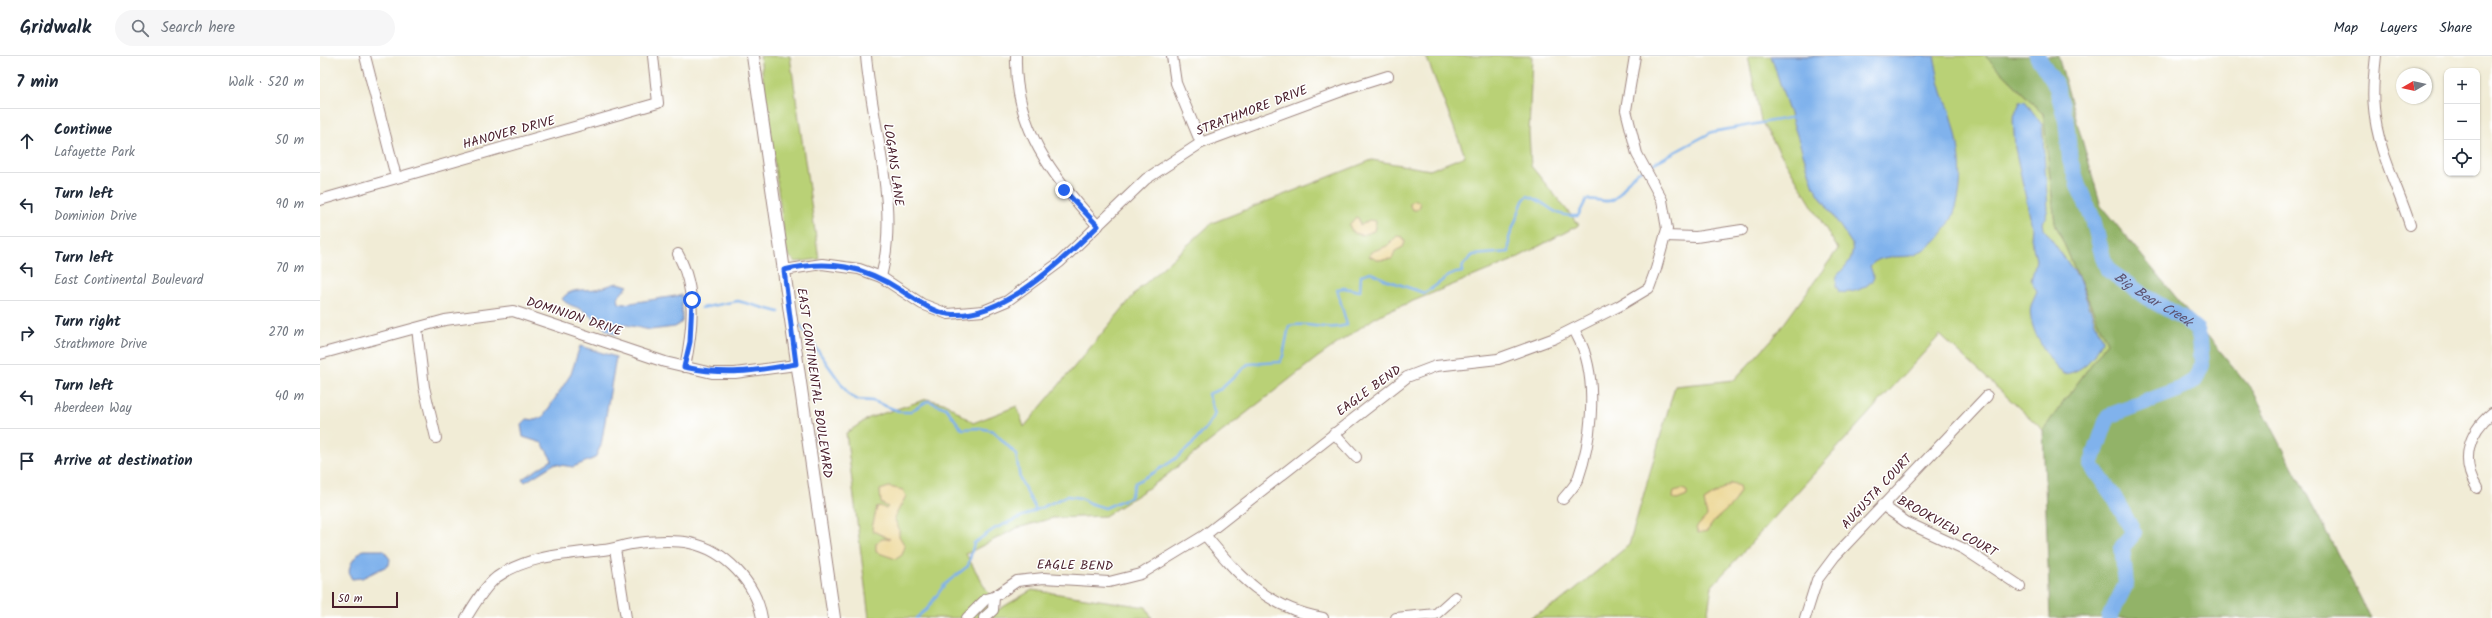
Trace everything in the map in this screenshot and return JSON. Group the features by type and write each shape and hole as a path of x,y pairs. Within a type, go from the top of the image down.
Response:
{"main road":[{"name":"EAST CONTINENTAL BOULEVARD","path":"753,56 796,364 834,618"}],"street":[{"path":"365,56 396,177"},
{"name":"HANOVER DRIVE","path":"320,200 396,177 658,104 653,56"},
{"name":"LOGANS LANE","path":"866,56 887,208 887,253 881,277"},
{"path":"1016,56 1016,90 1035,144 1064,190 1098,226"},
{"path":"1172,56 1176,83 1201,143"},
{"name":"EAGLE BEND","path":"967,618 986,599 994,597 1017,581 1028,579 1109,582 1141,574 1205,535 1407,377 1436,366 1498,359 1574,329 1619,306 1649,288 1667,229 1662,200 1637,154 1626,110 1635,56"},
{"path":"2376,56 2373,88 2374,110 2385,157 2410,225"},
{"name":"STRATHMORE DRIVE","path":"784,270 822,264 859,269 881,277 922,304 948,314 983,311 1007,301 1048,271 1098,226 1146,179 1201,143 1347,89 1388,76"},
{"path":"1665,236 1696,237 1742,230"},
{"path":"678,254 690,282 692,300 690,342 684,367"},
{"name":"DOMINION DRIVE","path":"320,354 452,319 513,311 684,367 712,373 735,373 796,364"},
{"path":"417,328 424,387 436,438"},
{"path":"1563,499 1578,481 1588,437 1591,405 1589,377 1584,351 1574,329"},
{"name":"AUGUSTA COURT","path":"1805,618 1817,580 1835,556 1987,396"},
{"path":"2477,488 2472,480 2467,453 2475,431 2492,413"},
{"path":"1334,433 1356,457"},
{"name":"BROOKVIEW COURT","path":"1882,505 1906,522 1964,549 2020,586"},
{"path":"1205,535 1239,576 1254,588 1285,606 1323,618"},
{"path":"466,618 493,580 510,570 549,556 615,549 637,543 679,542 692,543 713,551 732,565 748,584 761,610 762,618"},
{"path":"615,549 626,618"},
{"path":"984,618 993,610 994,597"},
{"path":"1396,618 1436,614 1455,597"}],"green space":[{"path":"760,56 790,56 819,259 796,262 789,256 786,249"},
{"path":"1426,56 1532,56 1529,133 1531,166 1579,225 1511,261 1379,315 1318,357 1159,481 1105,516 1053,518 1017,528 966,554 998,610 1032,590 1146,607 1152,618 869,618 846,433 869,418 927,399 947,404 973,423 1017,406 1024,427 1139,289 1212,223 1372,160 1430,170 1465,156"},
{"path":"1748,56 1985,56 2043,113 2055,223 2107,343 2043,430 1940,335 1712,586 1707,618 1529,618 1558,603 1629,545 1675,386 1734,380 1775,336 1838,249 1761,121"},
{"path":"1985,56 2058,56 2101,206 2253,391 2371,618 2050,618 2043,430 2107,343 2055,223 2043,113"}],"sand":[{"path":"1415,200 1420,205 1415,210 1410,205"},
{"path":"1356,217 1359,219 1360,226 1369,220 1376,221 1374,231 1362,235 1353,233 1349,225"},
{"path":"1397,236 1403,237 1405,242 1403,247 1395,251 1392,259 1377,260 1369,256 1371,252 1387,246"},
{"path":"1732,483 1739,486 1740,491 1732,505 1715,520 1707,531 1698,533 1696,528 1707,516 1704,501"},
{"path":"889,487 903,490 906,496 894,518 899,529 899,536 905,546 902,555 896,559 876,552 876,543 882,539 890,539 873,531 872,528 877,507 880,506 886,509 888,507 881,503 880,490"},
{"path":"1682,489 1687,491 1687,496 1677,500 1673,498 1674,491"}],"water":[{"path":"1771,56 1934,56 1941,88 1955,129 1958,148 1960,186 1957,203 1951,220 1941,235 1926,248 1912,256 1888,257 1874,262 1870,266 1874,278 1863,288 1858,290 1839,292 1836,285 1837,276 1851,258 1852,244 1814,187"},
{"path":"2025,101 2042,125 2048,209 2043,223 2044,229 2078,277 2102,340 2088,363 2071,373 2064,374 2052,361 2040,343 2030,314 2031,304 2037,291 2031,281 2036,260 2031,238 2032,226 2015,148 2013,119 2020,102"},
{"path":"618,283 628,286 618,297 619,303 624,304 682,295 682,322 675,327 650,330 622,324 617,335 603,327 584,311 562,299 570,292 602,288"},
{"path":"580,346 616,357 601,445 595,458 573,467 554,464 525,482 522,479 552,460 542,443 523,437 521,425 527,419 535,420 543,417 571,374"},
{"path":"363,550 383,550 390,559 389,565 362,578 352,579 349,571 350,567 354,559"}],"waterway":[{"name":"Big Bear Creek","path":"2037,56 2056,85 2066,121 2070,160 2079,188 2093,219 2103,258 2108,270 2146,297 2183,318 2197,330 2200,339 2202,365 2195,380 2180,389 2108,416 2091,465 2114,497 2134,533 2122,547 2126,584 2109,618"},
{"path":"1647,167 1712,132 1794,117"},
{"path":"916,618 927,609 945,584 968,566 974,543 994,529 1067,496 1081,498 1089,503 1105,508 1130,497 1135,483 1171,462 1199,437 1215,414 1208,394 1221,389 1248,364 1280,362 1283,356 1289,326 1303,325 1339,327 1347,325 1337,289 1344,288 1360,291 1361,275 1371,272 1384,279 1424,293 1447,277 1462,272 1463,265 1473,255 1509,252 1509,238 1523,201 1527,196 1541,202 1555,212 1568,216 1578,216 1586,200 1593,199 1611,201 1618,196 1632,177 1643,169"},
{"path":"701,308 738,301 779,312"},
{"path":"800,325 849,395 858,400 873,401 901,412 909,412 928,401 946,408 962,429 980,428 993,431 1016,454 1020,479 1036,510"}],"route":[{"path":"692,300 690,342 684,367 712,373 755,371 796,364 784,270 800,266 822,264 859,269 881,277 922,304 948,314 983,311 1007,301 1060,262 1098,226 1064,190"}]}
